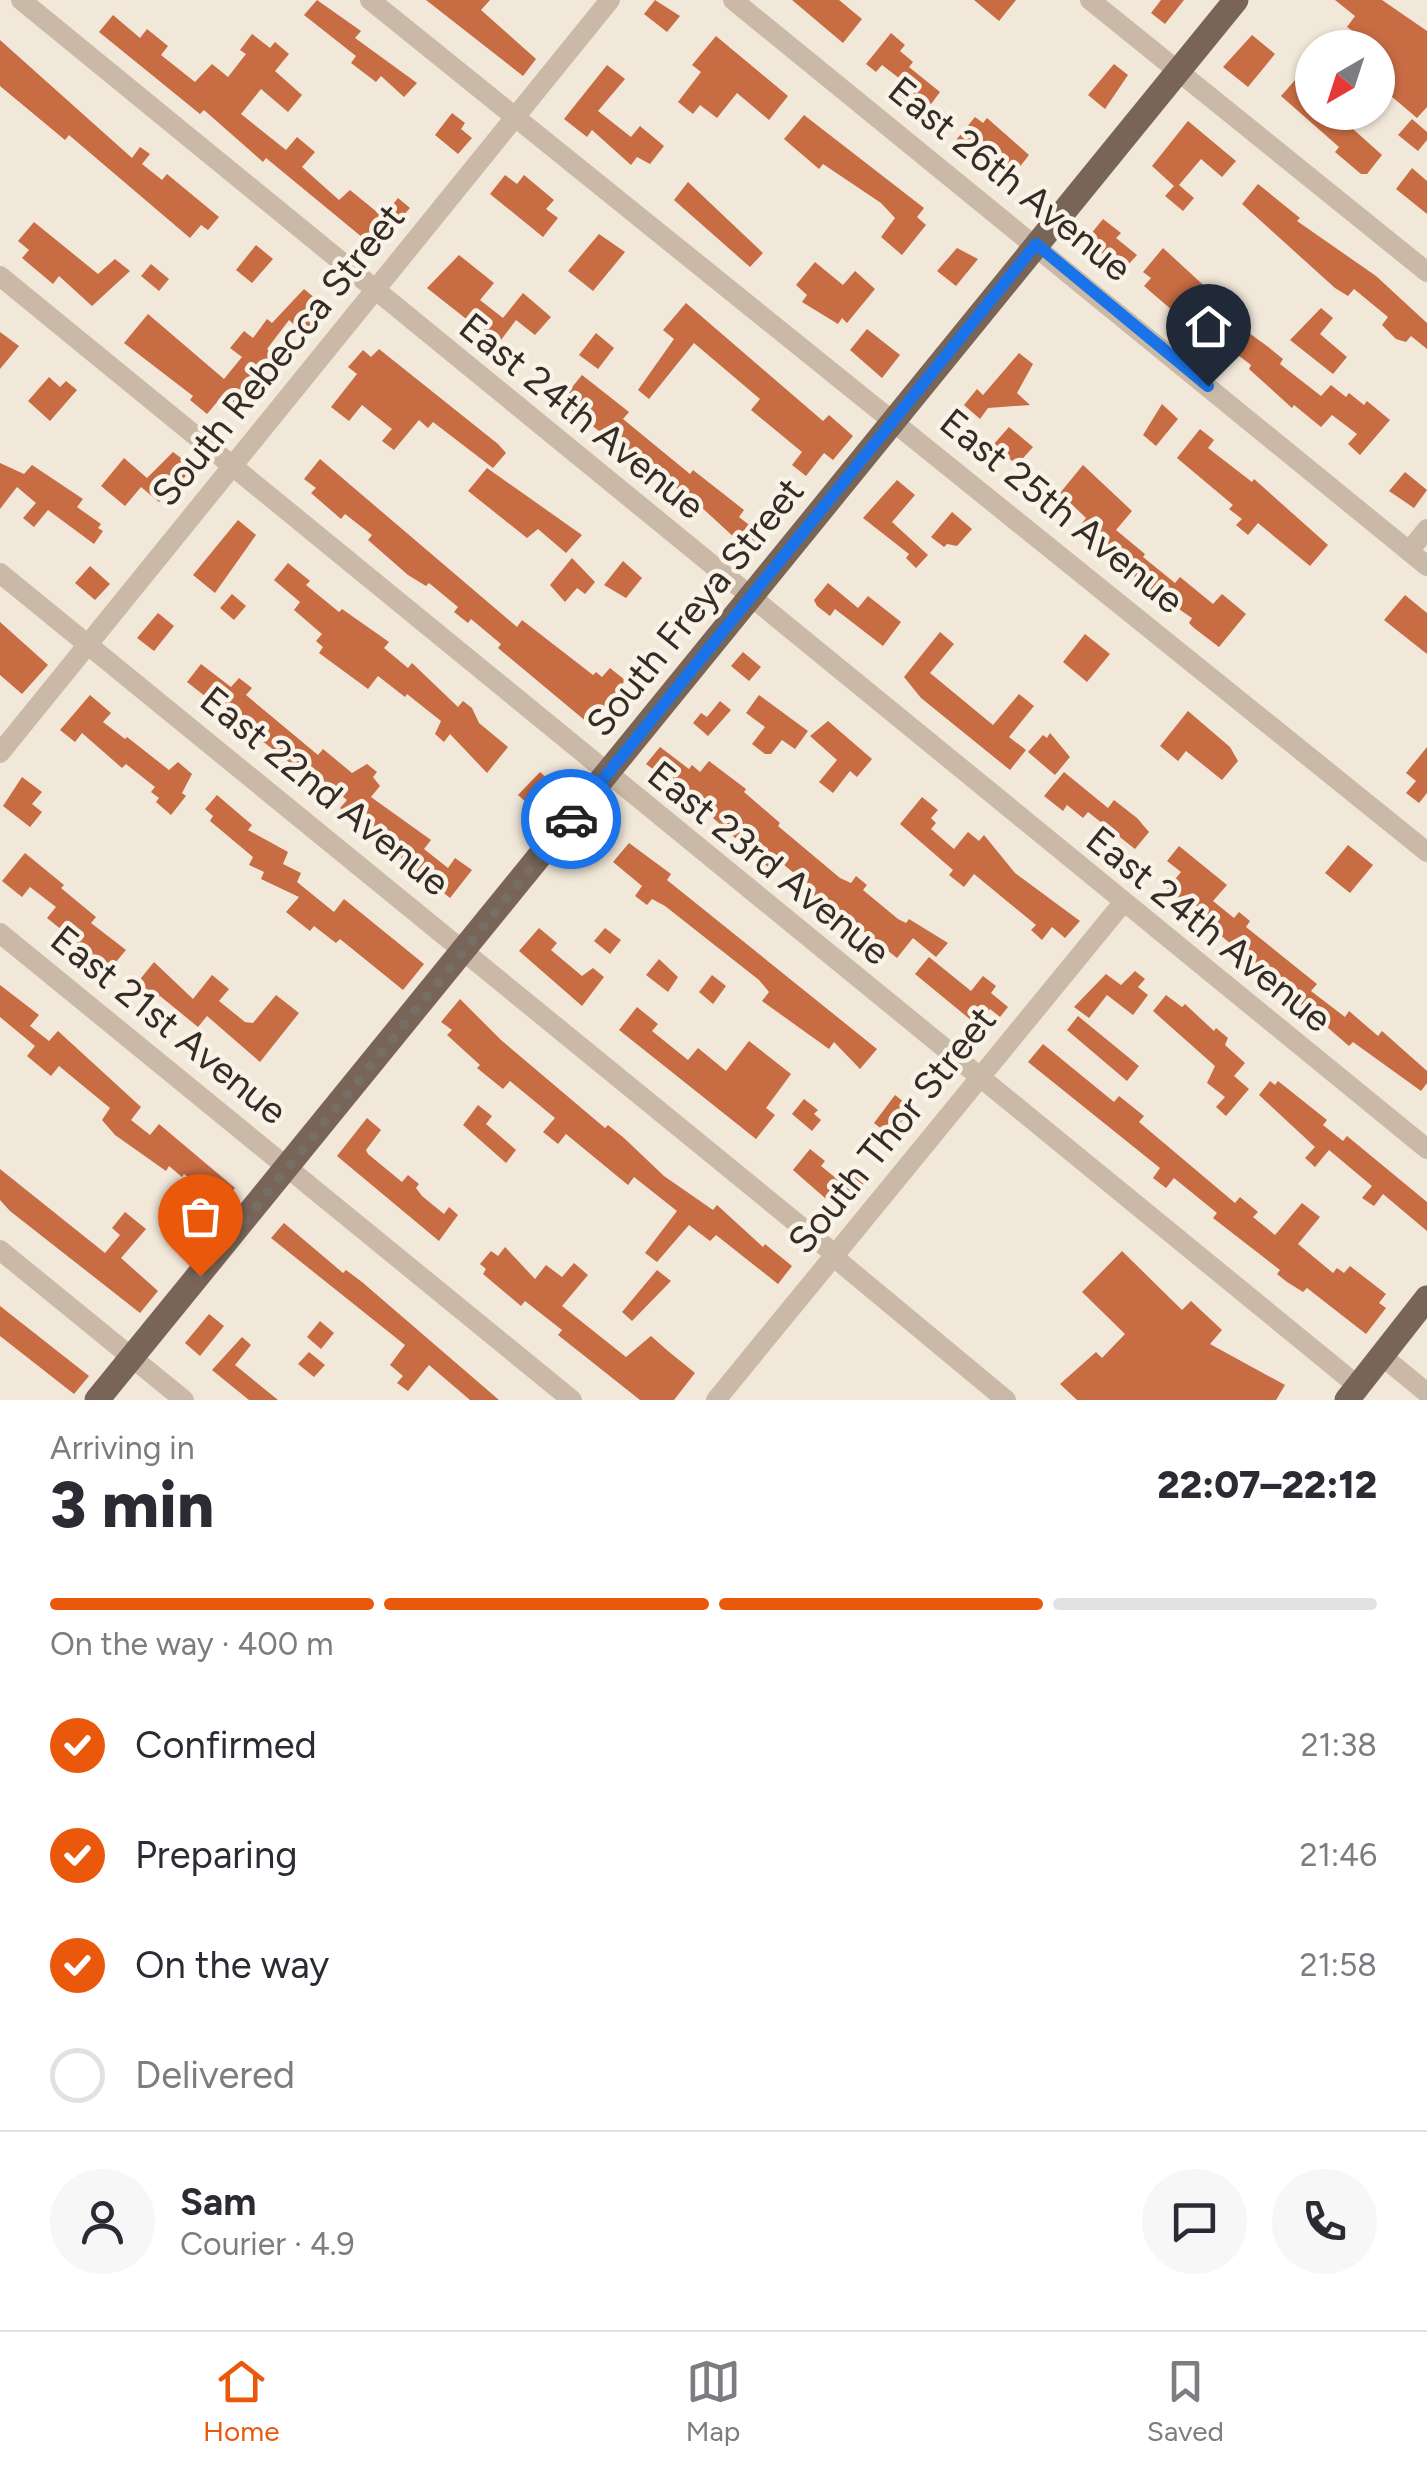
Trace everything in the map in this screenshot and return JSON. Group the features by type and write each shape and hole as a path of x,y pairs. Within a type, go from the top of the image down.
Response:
{"main road":[{"name":"South Freya Street","path":"97,1400 1236,0"},
{"path":"1353,1395 1425,1305"}],"street":[{"name":"East 24th Avenue","path":"21,0 373,292 1427,1149"},
{"name":"East 25th Avenue","path":"370,0 1427,852"},
{"name":"South Rebecca Street","path":"0,753 610,0"},
{"name":"East 26th Avenue","path":"733,0 1427,566"},
{"path":"1090,0 1427,272"},
{"name":"East 23rd Avenue","path":"0,276 978,1079 1353,1395"},
{"path":"1409,552 1427,529"},
{"name":"East 22nd Avenue","path":"0,573 465,950 1006,1400"},
{"name":"South Thor Street","path":"716,1400 1122,904"},
{"name":"East 21st Avenue","path":"0,933 572,1400"},
{"path":"0,1250 184,1400"},
{"path":"1382,1356 1427,1393"}],"building":[{"path":"317,0 361,31 355,38 417,83 404,97 381,76 376,82 351,63 356,56 304,15"},
{"path":"426,0 490,0 481,10 536,59 523,76"},
{"path":"655,0 680,16 667,32 644,14"},
{"path":"792,0 839,0 862,19 843,43"},
{"path":"974,0 1016,0 999,21"},
{"path":"1161,0 1184,0 1165,24 1151,13"},
{"path":"1335,0 1382,0 1427,31 1427,107 1417,118 1395,99 1395,30 1351,30 1347,27 1355,16"},
{"path":"113,15 140,38 147,29 168,46 161,55 195,82 212,64 228,77 246,54 240,50 252,34 270,48 275,42 289,54 275,71 302,95 288,112 261,89 241,114 286,150 297,137 315,152 302,167 339,200 350,190 383,217 398,198 410,208 374,247 266,158 263,162 204,110 200,114 99,32"},
{"path":"891,33 905,45 900,51 913,62 909,67 940,92 931,104 922,97 913,108 898,96 908,85 882,65 876,72 866,64"},
{"path":"1252,35 1275,54 1248,87 1223,67"},
{"path":"716,36 788,96 769,120 737,93 717,118 700,105 693,114 678,102 701,72 692,65"},
{"path":"0,40 132,158 140,147 150,154 142,164 162,180 167,174 219,217 208,230 201,225 190,238 69,135 65,140 0,86"},
{"path":"1114,64 1128,75 1105,109 1088,95"},
{"path":"607,65 625,79 598,111 631,137 640,126 664,146 650,164 637,157 631,165 592,130 587,137 564,119"},
{"path":"1295,80 1295,108 1281,96"},
{"path":"452,113 465,123 461,129 472,138 458,154 435,135"},
{"path":"804,115 924,208 917,217 926,225 902,255 881,237 895,218 881,203 823,164 819,169 784,139"},
{"path":"975,117 983,123 987,118 1029,155 1011,178 956,140"},
{"path":"1412,119 1427,132 1427,140 1418,151 1398,135"},
{"path":"1188,121 1236,161 1222,177 1201,159 1179,185 1194,198 1183,211 1165,196 1174,186 1152,166"},
{"path":"1320,130 1354,130 1382,155 1367,174 1361,174 1335,152 1339,147"},
{"path":"1412,168 1427,181 1427,214 1396,189"},
{"path":"505,175 517,184 524,175 554,200 546,209 558,218 543,237 490,194"},
{"path":"688,182 763,253 750,267 674,200"},
{"path":"1258,184 1300,218 1297,221 1376,276 1427,323 1427,349 1411,336 1406,342 1396,339 1382,325 1388,317 1354,289 1348,296 1335,288 1242,204"},
{"path":"1103,219 1121,233 1116,238 1137,255 1127,266 1108,250 1104,255 1086,240"},
{"path":"34,222 98,274 115,259 130,271 92,306 59,276 53,284 22,258 29,250 18,241"},
{"path":"599,234 625,252 593,291 568,271"},
{"path":"256,245 273,259 252,283 236,270"},
{"path":"957,248 978,259 956,286 937,271"},
{"path":"1163,248 1212,293 1203,304 1235,330 1238,325 1267,346 1283,359 1280,364 1321,396 1331,385 1364,405 1367,401 1390,420 1360,455 1348,444 1357,434 1332,415 1321,427 1294,405 1292,408 1249,369 1251,365 1183,313 1180,317 1144,286 1151,278 1143,272"},
{"path":"459,255 494,283 480,300 503,318 523,293 551,317 535,335 516,320 498,344 427,288"},
{"path":"815,262 843,285 855,271 875,289 847,323 842,318 838,324 802,302 807,295 796,285"},
{"path":"151,264 169,279 159,291 141,276"},
{"path":"304,289 322,304 323,318 307,336 289,320 267,349 276,356 264,372 260,369 231,412 218,401 207,414 190,400 193,396 124,343 148,314 224,379 242,357 230,348 244,331 253,338 267,319 272,323"},
{"path":"686,303 823,421 829,415 853,436 833,460 824,453 806,476 792,465 802,452 751,410 760,399 694,343 649,399 638,390 674,339 663,330"},
{"path":"1321,308 1333,318 1320,334 1347,357 1333,374 1290,340"},
{"path":"867,329 900,355 882,378 850,350"},
{"path":"0,332 19,346 0,369"},
{"path":"596,333 614,348 598,369 579,355"},
{"path":"379,349 498,444 506,453 493,468 433,422 428,428 419,420 394,450 382,441 392,429 362,405 349,421 331,407 357,374 348,367 363,350 371,357"},
{"path":"1019,353 1033,364 1017,393 1030,405 988,408 980,419 964,405 977,389 983,395"},
{"path":"582,375 629,412 623,419 690,474 693,470 744,510 739,517 762,535 749,551 699,505 560,402"},
{"path":"49,377 60,387 66,381 77,390 50,421 28,401"},
{"path":"1162,404 1178,419 1156,446 1143,435"},
{"path":"1009,427 1033,447 1017,465 993,445"},
{"path":"1200,429 1214,440 1208,448 1252,482 1254,479 1328,545 1310,566 1258,523 1248,535 1236,525 1242,519 1229,509 1233,505 1177,458"},
{"path":"173,452 192,466 171,498 166,494 159,502 141,487 125,506 101,486 124,458 147,478"},
{"path":"320,459 517,627 522,620 593,675 596,672 602,677 610,668 625,680 594,728 498,648 501,644 471,619 468,623 454,612 458,607 429,583 426,586 408,575 368,540 372,535 345,514 341,519 311,493 316,488 304,479"},
{"path":"0,463 24,474 32,465 83,499 77,507 101,524 98,528 103,531 94,544 48,510 34,527 23,518 36,503 17,487 0,509"},
{"path":"1083,465 1132,511 1116,530 1145,554 1143,557 1175,583 1180,577 1213,604 1222,594 1246,614 1219,647 1189,623 1192,618 1145,586 1079,527 1086,518 1060,493"},
{"path":"487,468 582,535 566,553 538,529 527,538 468,491"},
{"path":"1405,472 1427,490 1414,508 1389,491"},
{"path":"897,480 915,495 892,522 928,555 916,568 906,558 909,554 863,518"},
{"path":"952,512 972,529 957,546 944,547 931,537"},
{"path":"238,520 256,535 215,593 193,575"},
{"path":"572,558 595,582 585,594 577,588 565,602 550,585"},
{"path":"623,561 642,578 626,598 604,585"},
{"path":"288,563 310,581 306,585 339,612 342,609 389,642 384,648 408,668 412,663 458,707 463,701 472,708 479,723 508,747 487,773 450,734 444,742 435,734 441,721 407,694 405,697 378,676 368,689 319,653 323,647 316,641 322,634 294,610 300,602 274,580"},
{"path":"90,566 110,584 95,600 75,583"},
{"path":"828,583 858,608 868,596 901,622 883,646 835,609 830,616 817,606 814,600"},
{"path":"232,594 246,606 234,620 220,608"},
{"path":"1405,595 1427,613 1427,654 1384,620"},
{"path":"158,613 174,626 154,651 137,638"},
{"path":"0,622 48,665 22,694 0,675"},
{"path":"940,632 954,644 930,673 993,725 1019,694 1034,706 1009,737 1026,750 1010,770 921,698 904,677"},
{"path":"1085,634 1110,654 1087,682 1063,662"},
{"path":"743,652 761,667 749,681 731,666"},
{"path":"201,664 231,687 239,678 252,688 246,695 318,755 323,749 352,773 367,764 377,772 373,777 380,786 371,797 431,840 424,849 448,868 455,858 472,870 450,898 340,808 347,800 320,778 317,782 294,766 187,682"},
{"path":"90,695 111,713 103,722 169,770 178,762 192,774 182,793 186,796 171,815 156,802 159,798 151,792 155,787 126,764 122,768 82,733 75,742 60,730"},
{"path":"759,695 808,731 795,749 782,740 771,754 765,754 752,744 765,727 746,713"},
{"path":"720,701 731,710 708,736 693,723 701,713 707,717"},
{"path":"1188,711 1230,747 1238,761 1222,780 1186,751 1178,761 1160,746"},
{"path":"828,721 872,759 857,777 850,771 833,793 819,782 837,760 810,736"},
{"path":"1050,733 1070,757 1055,775 1028,752 1043,735 1047,738"},
{"path":"660,747 689,769 692,765 700,772 709,761 746,789 744,792 780,823 778,826 840,878 851,883 856,876 867,885 863,890 898,919 906,923 909,919 948,943 936,957 913,938 897,958 817,894 810,902 797,891 805,882 778,860 770,869 713,818 716,815 646,764"},
{"path":"1427,747 1427,793 1419,803 1406,793 1416,781 1406,773"},
{"path":"540,772 558,788 545,803 536,796 528,804 518,795"},
{"path":"1064,772 1108,808 1114,800 1137,818 1149,832 1135,849 1088,812 1083,818 1067,805 1063,811 1044,796"},
{"path":"22,777 42,792 32,804 42,812 30,827 3,806"},
{"path":"217,795 252,825 248,830 288,852 283,864 301,873 297,882 334,912 344,899 424,964 403,990 340,939 336,943 314,926 310,931 286,912 299,897 261,879 264,872 249,865 253,857 210,821 213,816 205,809"},
{"path":"922,797 938,810 931,818 936,823 931,829 954,849 968,832 979,841 984,835 1015,873 1080,921 1065,938 1052,927 1042,940 1031,930 1036,925 974,874 964,887 949,875 953,870 900,824"},
{"path":"629,843 671,874 667,880 877,1049 860,1069 834,1042 829,1049 762,1001 769,992 759,980 665,906 652,899 647,905 635,896 642,886 613,862"},
{"path":"1348,845 1373,865 1350,893 1325,873"},
{"path":"1179,846 1227,885 1213,901 1234,918 1239,912 1250,921 1246,927 1317,984 1311,991 1345,1017 1349,1011 1378,1036 1382,1031 1427,1071 1427,1083 1421,1091 1353,1042 1349,1046 1167,889 1181,872 1167,861"},
{"path":"25,853 96,917 91,923 126,950 110,969 47,918 56,907 30,887 22,897 2,881"},
{"path":"539,928 557,943 551,950 582,976 593,968 604,977 582,1006 519,951"},
{"path":"605,928 621,940 610,954 594,941"},
{"path":"929,957 971,991 983,976 996,986 991,993 1008,1007 1000,1017 990,1009 977,1025 915,974"},
{"path":"659,959 678,977 668,992 646,975"},
{"path":"154,962 193,999 212,975 229,989 219,1001 245,1022 253,1023 276,995 299,1013 260,1062 207,1016 198,1027 160,996 153,1004 133,988"},
{"path":"1135,971 1145,979 1138,987 1148,995 1133,1015 1107,995 1089,1018 1074,1007 1106,974 1121,985"},
{"path":"712,975 726,986 713,1004 699,992"},
{"path":"0,985 39,1015 30,1026 49,1041 58,1031 141,1107 131,1120 150,1135 159,1124 235,1188 222,1204 184,1174 182,1177 169,1166 166,1171 115,1135 102,1120 110,1108 59,1066 51,1076 27,1056 35,1046 0,1017"},
{"path":"1166,995 1182,1007 1185,1004 1214,1031 1216,1028 1228,1038 1225,1045 1245,1063 1234,1076 1249,1089 1226,1116 1216,1107 1225,1097 1207,1083 1215,1066 1153,1011"},
{"path":"460,999 501,1040 605,1128 608,1125 624,1138 664,1176 713,1210 717,1205 763,1247 765,1244 792,1266 778,1284 716,1235 710,1241 689,1225 657,1262 645,1253 677,1211 634,1177 628,1185 566,1134 558,1144 543,1132 555,1118 510,1081 503,1089 477,1068 480,1065 447,1035 452,1030 441,1022"},
{"path":"637,1007 658,1024 652,1031 688,1060 698,1048 726,1071 749,1041 791,1074 766,1108 775,1115 756,1139 619,1030"},
{"path":"1078,1016 1139,1066 1127,1081 1067,1030"},
{"path":"1043,1044 1114,1102 1119,1096 1144,1116 1139,1122 1235,1203 1240,1197 1258,1212 1253,1217 1275,1235 1302,1203 1320,1217 1298,1244 1333,1273 1337,1268 1344,1273 1350,1266 1386,1294 1379,1303 1386,1308 1366,1334 1307,1288 1303,1292 1277,1274 1280,1270 1213,1218 1217,1213 1174,1178 1166,1188 1153,1178 1160,1168 1028,1062"},
{"path":"1270,1081 1275,1085 1278,1081 1327,1120 1323,1125 1343,1141 1347,1136 1427,1202 1427,1231 1383,1194 1374,1206 1362,1198 1372,1186 1329,1150 1315,1167 1305,1158 1315,1147 1259,1095"},
{"path":"895,1095 914,1110 888,1134 874,1123"},
{"path":"804,1099 818,1110 814,1114 821,1120 812,1131 792,1114"},
{"path":"478,1105 492,1116 486,1124 516,1150 506,1163 463,1125"},
{"path":"367,1118 381,1130 366,1150 368,1154 402,1182 408,1175 419,1184 416,1188 422,1196 444,1214 449,1207 458,1215 439,1241 337,1156"},
{"path":"810,1149 825,1161 821,1166 842,1183 852,1171 865,1182 841,1212 793,1170"},
{"path":"0,1169 105,1253 120,1235 112,1228 125,1212 146,1229 121,1258 158,1291 140,1313 10,1211 0,1200"},
{"path":"284,1223 343,1273 346,1270 362,1282 499,1400 470,1400 429,1365 408,1391 397,1383 403,1376 390,1365 405,1345 271,1238"},
{"path":"505,1247 535,1279 546,1265 562,1277 574,1263 588,1275 562,1306 626,1357 651,1336 695,1373 674,1400 640,1400 558,1335 562,1330 525,1301 521,1306 483,1274 486,1269 480,1264 491,1251 498,1256"},
{"path":"1122,1251 1182,1310 1191,1301 1222,1330 1210,1344 1285,1385 1276,1400 1077,1400 1060,1384 1096,1352 1102,1358 1125,1334 1082,1292"},
{"path":"657,1270 671,1281 632,1321 622,1312"},
{"path":"0,1306 89,1376 74,1394 0,1336"},
{"path":"209,1314 224,1326 200,1356 185,1343"},
{"path":"320,1321 334,1333 321,1349 307,1337"},
{"path":"242,1337 251,1345 235,1365 278,1400 249,1400 212,1370"},
{"path":"309,1352 325,1365 314,1377 298,1364"}],"way so far":[{"path":"200,1276 571,819"}],"route":[{"path":"571,819 1036,244 1208,386"}]}
